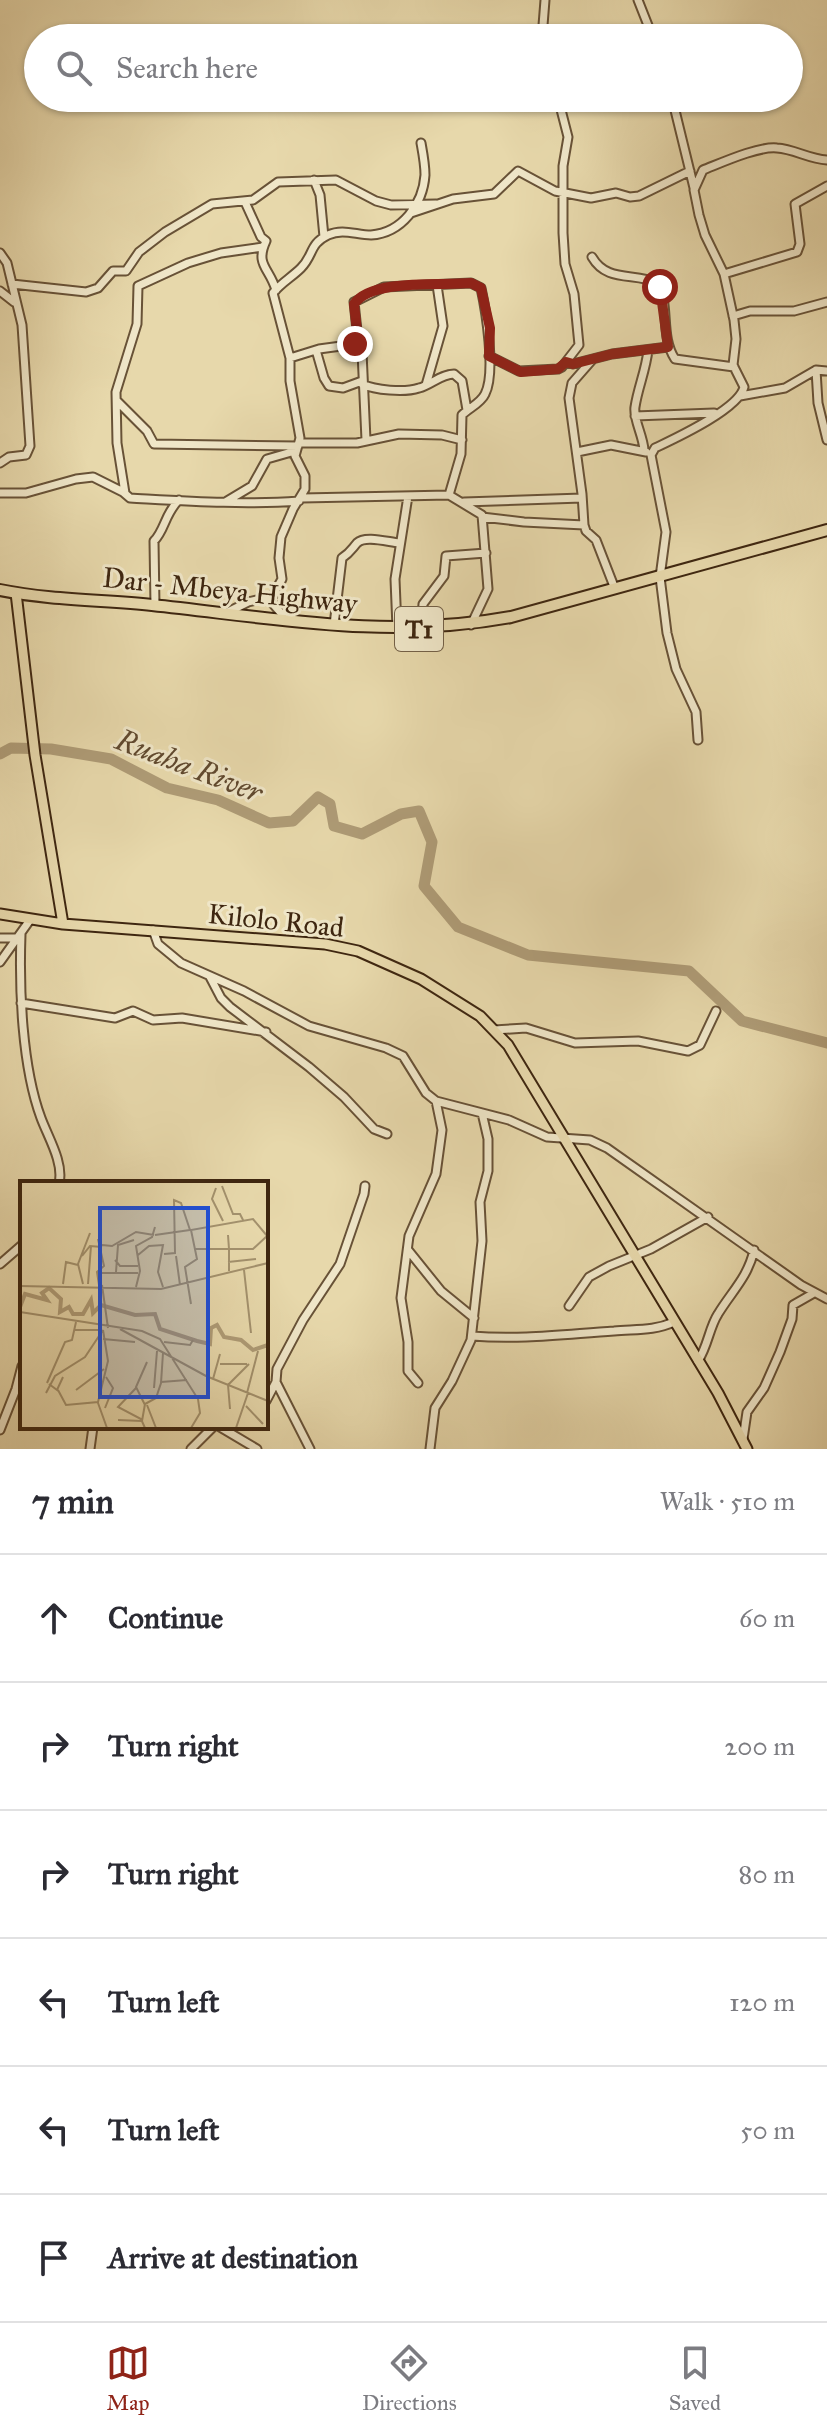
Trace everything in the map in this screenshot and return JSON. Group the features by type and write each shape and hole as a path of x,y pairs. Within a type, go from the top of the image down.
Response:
{"highway":[{"name":"Dar - Mbeya Highway","path":"0,590 334,625 397,629 471,625 511,617 827,530"}],"main road":[{"path":"16,593 35,755 63,924"},
{"name":"Kilolo Road","path":"0,914 63,924 294,940 358,951 421,979 472,1011 508,1045 745,1444"}],"street":[{"path":"543,24 545,0"},
{"path":"638,0 647,24"},
{"path":"489,356 521,372 558,369 579,344 574,294 565,264 563,159 568,137 562,112"},
{"path":"675,112 703,228 724,274 736,339 732,359 744,387 740,396"},
{"path":"276,290 301,268 314,243 324,237 336,232 371,235 397,228 413,209 425,175 421,143"},
{"path":"694,190 703,170 758,151 775,148 827,160"},
{"path":"12,284 93,291 113,271 126,271 139,252 165,232 215,203 253,200 278,182 336,180 376,201 413,209 453,199 494,194 518,171 537,183 563,193 591,198 616,193 636,197 690,171"},
{"path":"314,180 320,190 324,237"},
{"path":"724,274 797,252 800,244 795,204 827,186"},
{"path":"245,202 261,237 266,241 262,265 272,277 276,290 274,300 290,358 297,447 305,476 306,487 281,537 279,558 282,579 273,596 273,604 287,620"},
{"path":"125,493 117,443 116,392 139,315 138,286 188,263 221,253 263,247"},
{"path":"0,253 7,263 22,325 30,446 26,455 9,457 0,463"},
{"path":"592,257 603,271 620,277 639,276 658,283 663,294 668,347 677,359 734,367"},
{"path":"366,440 362,352 354,304 357,299 384,287 471,283 481,288 490,328 487,392 462,418 461,458 449,495"},
{"path":"426,385 443,326 437,285"},
{"path":"0,291 16,304"},
{"path":"733,316 750,311 794,311 827,302"},
{"path":"290,358 355,344 358,340"},
{"path":"566,362 573,364 612,354 668,347"},
{"path":"316,350 329,386 343,388 362,383 372,389 405,390 426,385 446,374 458,375 465,389 467,410"},
{"path":"648,350 634,409 643,433 666,532 660,577 672,654 696,712 698,740"},
{"path":"593,359 576,378 569,392 584,525 587,533 596,540 615,589"},
{"path":"577,452 611,445 647,453 690,431 740,396 785,388 816,370 827,371"},
{"path":"816,370 818,403 827,440"},
{"path":"117,401 149,433 154,444 297,447 399,434 442,435 462,440"},
{"path":"635,416 716,413"},
{"path":"227,501 252,486 267,459 297,447"},
{"path":"0,493 26,493 93,477 130,498 164,501 449,495 479,511 482,517 488,592 471,625"},
{"path":"397,629 395,579 408,496"},
{"path":"462,502 582,498"},
{"path":"155,606 154,541 160,535 164,518 179,500"},
{"path":"482,517 584,525"},
{"path":"334,625 342,558 364,540 399,543"},
{"path":"421,628 423,604 444,576 446,556 486,553"},
{"path":"223,614 248,602 273,596"},
{"path":"0,962 30,920"},
{"path":"153,930 155,939 165,951 181,963 244,991 309,1026 386,1048 403,1056 426,1093 436,1101 519,1124 547,1137 590,1140 607,1148 814,1293 827,1299"},
{"path":"0,938 19,936"},
{"path":"19,936 21,1003 33,1085 38,1110 57,1157 60,1181"},
{"path":"210,977 221,998 244,1019 266,1032 344,1097 374,1129 387,1134"},
{"path":"21,1003 115,1018 133,1011 153,1020 182,1018 266,1032"},
{"path":"494,1030 526,1028 572,1042 638,1041 688,1051 700,1045 716,1011"},
{"path":"418,1383 408,1371 408,1342 401,1298 413,1225 436,1174 442,1130 436,1101"},
{"path":"430,1449 435,1408 452,1381 472,1336 482,1241 480,1202 488,1171 488,1139 482,1113"},
{"path":"268,1397 276,1382 280,1360 346,1249 365,1186"},
{"path":"569,1306 589,1277 636,1256 708,1217"},
{"path":"0,1264 20,1247"},
{"path":"408,1250 450,1300 474,1318"},
{"path":"698,1361 717,1316 738,1282 748,1274 754,1250"},
{"path":"745,1444 747,1412 764,1388 780,1352 792,1319 793,1305 814,1293"},
{"path":"472,1336 576,1336 653,1329 674,1322"},
{"path":"0,1430 20,1374"},
{"path":"276,1382 310,1449"},
{"path":"90,1449 93,1429"},
{"path":"191,1449 211,1429"},
{"path":"223,1429 257,1449"}],"waterway":[{"name":"Ruaha River","path":"0,754 11,748 51,749 111,759 167,788 218,800 269,823 293,821 318,797 330,804 334,826 362,834 401,814 419,811 432,842 424,886 458,927 528,955 689,971 742,1021 827,1043"}],"route":[{"path":"355,344 358,342 354,304 357,299 384,287 471,283 481,288 490,328 489,356 519,371 558,369 566,362 573,364 604,355 668,347 660,287"}]}
